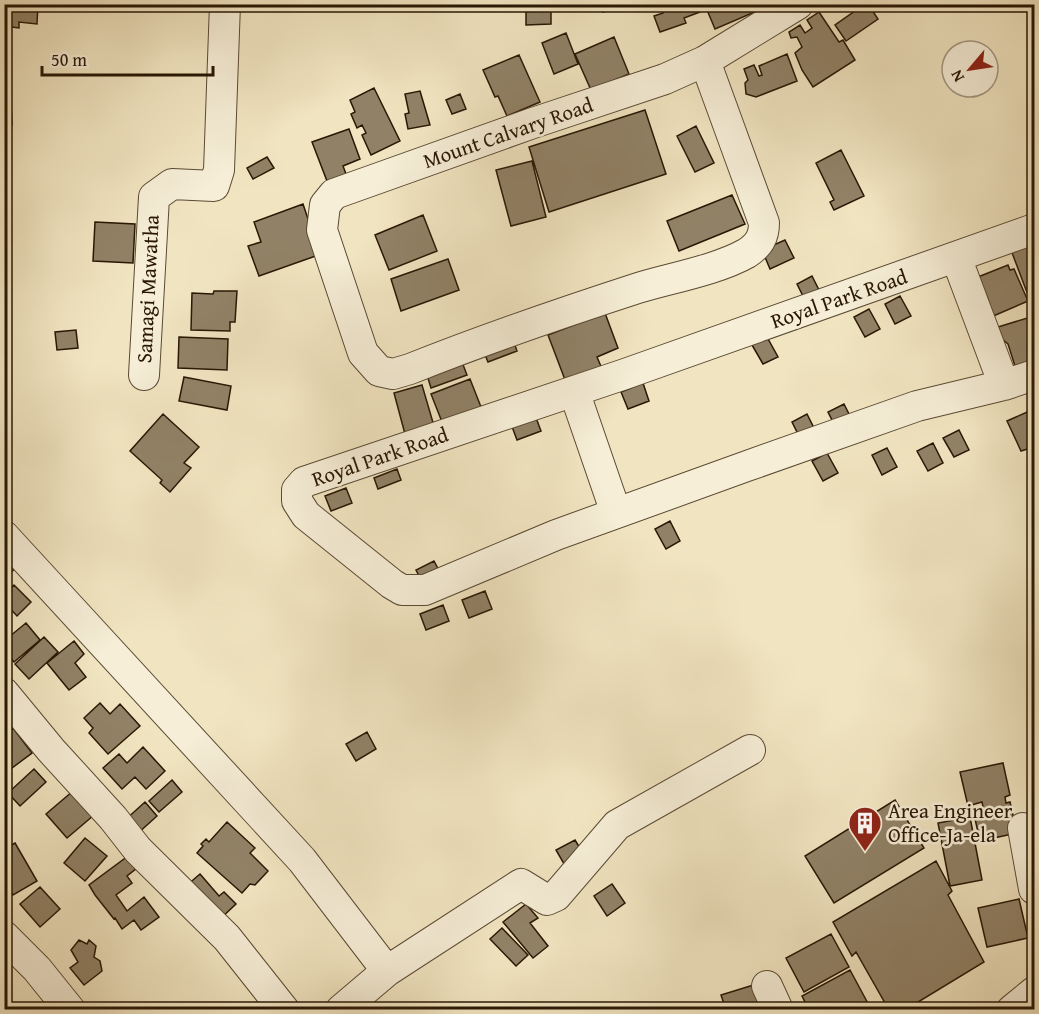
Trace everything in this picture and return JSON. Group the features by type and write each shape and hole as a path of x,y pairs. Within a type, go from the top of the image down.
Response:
{"street":[{"name":"Samagi Mawatha","path":"144,375 154,198 171,184 214,186 219,170 225,4"},
{"name":"Mount Calvary Road","path":"705,61 764,223 764,232 760,241 745,254 706,269 674,277 543,320 393,374 379,371 363,353 322,230 325,205 334,195 533,123 665,79 705,61 798,4"},
{"name":"Royal Park Road","path":"1035,229 574,391 304,482 297,490 297,501 306,515 402,590 425,590 616,513 917,406 1035,375"},
{"path":"956,257 1004,385"},
{"path":"574,391 616,513"},
{"path":"4,536 302,860 387,971"},
{"path":"4,693 138,850 227,938 284,1010"},
{"path":"341,1010 387,971 521,884 547,900 556,896 617,825 750,750"},
{"path":"1023,828 1035,889"},
{"path":"4,936 37,969 70,1010"},
{"path":"1012,1010 1035,993"}],"building":[{"path":"5,4 38,4 37,24 19,22 19,28 4,26"},
{"path":"526,4 551,4 551,24 526,25"},
{"path":"596,4 616,4 617,7 603,12"},
{"path":"660,4 697,4 700,12 684,18 686,23 660,32 654,16 663,13"},
{"path":"762,4 764,8 715,29 705,5"},
{"path":"868,4 878,19 846,41 835,25"},
{"path":"819,12 839,42 843,40 855,60 813,87 795,53 802,47 797,37 791,38 789,32 800,25 805,33 812,28 807,20"},
{"path":"566,33 578,64 554,74 542,43"},
{"path":"614,37 629,74 591,90 575,54"},
{"path":"787,54 797,81 756,97 746,94 745,83 748,80 744,69 754,65 759,76 762,75 759,66"},
{"path":"519,55 540,102 507,116 498,96 495,97 483,70"},
{"path":"374,88 400,141 371,155 362,135 366,133 362,125 357,128 351,114 355,112 350,100"},
{"path":"420,91 430,125 408,129 405,114 409,113 405,94"},
{"path":"460,94 466,109 452,114 446,100"},
{"path":"4,104 11,104 12,125 4,125"},
{"path":"645,110 666,174 549,212 529,147"},
{"path":"696,126 714,163 695,172 677,136"},
{"path":"349,129 360,159 343,166 346,174 327,181 312,142"},
{"path":"841,150 864,196 834,210 830,202 834,200 816,163"},
{"path":"267,157 274,168 253,179 247,168"},
{"path":"532,161 546,217 511,226 496,170"},
{"path":"732,195 745,224 679,251 667,221"},
{"path":"303,204 309,222 327,252 259,276 248,246 261,242 254,222"},
{"path":"423,215 437,251 389,270 375,235"},
{"path":"95,222 135,224 133,263 93,261"},
{"path":"785,240 794,258 770,269 762,250"},
{"path":"1034,241 1034,311 1011,250"},
{"path":"448,259 459,290 401,311 391,279"},
{"path":"1008,265 1010,270 1014,269 1028,301 991,317 984,303 988,299 978,277"},
{"path":"812,276 822,296 807,304 797,284"},
{"path":"214,291 237,291 235,322 230,322 230,331 191,330 192,293 213,294"},
{"path":"900,296 911,316 895,324 885,304"},
{"path":"869,309 880,329 865,337 854,317"},
{"path":"605,313 618,348 597,357 603,371 567,385 548,335"},
{"path":"1034,316 1034,360 1015,366 1008,344 1002,339 998,327"},
{"path":"76,330 78,348 57,350 55,332"},
{"path":"511,334 517,351 488,362 481,345"},
{"path":"179,337 228,339 227,370 178,368"},
{"path":"767,337 778,357 763,364 752,345"},
{"path":"462,362 467,375 431,388 427,375"},
{"path":"184,377 231,386 227,410 179,401"},
{"path":"470,379 483,412 444,427 431,394"},
{"path":"643,383 649,401 628,409 621,392"},
{"path":"422,385 434,426 405,434 394,393"},
{"path":"844,404 854,424 838,432 828,412"},
{"path":"1034,409 1034,447 1021,451 1007,421"},
{"path":"163,414 199,447 184,463 191,468 170,492 160,483 162,480 130,451"},
{"path":"807,414 817,434 802,442 792,422"},
{"path":"535,415 541,431 517,440 511,424"},
{"path":"959,430 969,450 954,457 943,438"},
{"path":"933,443 943,463 928,471 917,451"},
{"path":"887,448 897,467 882,475 872,455"},
{"path":"827,453 838,473 823,481 812,461"},
{"path":"397,469 401,480 378,489 374,478"},
{"path":"346,488 352,503 331,511 325,496"},
{"path":"670,521 680,541 666,549 655,529"},
{"path":"4,554 16,568 4,578"},
{"path":"434,561 443,578 425,587 416,570"},
{"path":"14,585 31,602 17,616 4,602 4,595"},
{"path":"485,591 492,609 469,618 462,600"},
{"path":"443,605 449,621 426,630 420,614"},
{"path":"26,623 40,640 14,662 4,650 4,641"},
{"path":"44,637 58,652 29,679 15,664"},
{"path":"74,641 84,654 75,663 86,677 69,690 47,663"},
{"path":"100,703 110,714 120,704 140,726 108,754 89,733 93,728 84,718"},
{"path":"13,728 32,753 4,774 4,735"},
{"path":"367,732 376,749 356,761 346,744"},
{"path":"143,747 165,771 146,789 135,777 122,789 103,768 119,754 127,763"},
{"path":"1003,763 1010,795 1005,797 1006,803 1010,802 1017,833 980,841 973,810 983,807 982,802 968,806 960,772"},
{"path":"34,769 46,782 20,806 8,793"},
{"path":"172,780 182,792 159,812 149,801"},
{"path":"80,785 100,810 67,838 46,814"},
{"name":"Area Engineer Office-Ja-ela","path":"895,800 924,848 834,903 805,856"},
{"path":"145,802 157,816 136,835 124,821"},
{"path":"970,817 982,880 950,886 938,823"},
{"path":"227,822 255,848 250,853 268,871 255,885 250,884 242,893 197,853 203,846 201,844 206,839 209,842"},
{"path":"85,838 107,856 85,881 64,863"},
{"path":"575,840 586,858 567,869 556,850"},
{"path":"15,843 37,881 13,895 4,880 4,849"},
{"path":"128,856 137,868 127,876 132,883 116,895 127,911 144,897 159,917 141,930 134,920 122,929 89,885"},
{"path":"936,861 952,891 948,895 984,962 905,1010 889,1010 856,952 852,956 833,922"},
{"path":"200,874 219,896 224,892 236,904 218,921 186,886"},
{"path":"612,884 625,903 607,916 594,896"},
{"path":"40,887 60,909 40,927 20,904"},
{"path":"1019,899 1028,938 987,947 978,908"},
{"path":"526,904 538,918 530,923 548,946 533,958 503,922"},
{"path":"502,928 528,955 516,966 490,939"},
{"path":"831,934 849,967 804,992 786,958"},
{"path":"79,940 87,944 89,940 96,946 94,957 100,961 102,971 84,985 70,968 78,962 71,950"},
{"path":"850,970 871,1009 809,1010 802,996"},
{"path":"760,983 768,1010 726,1010 721,995"}],"place":[{"name":"Area Engineer Office-Ja-ela","path":"865,852"}]}
